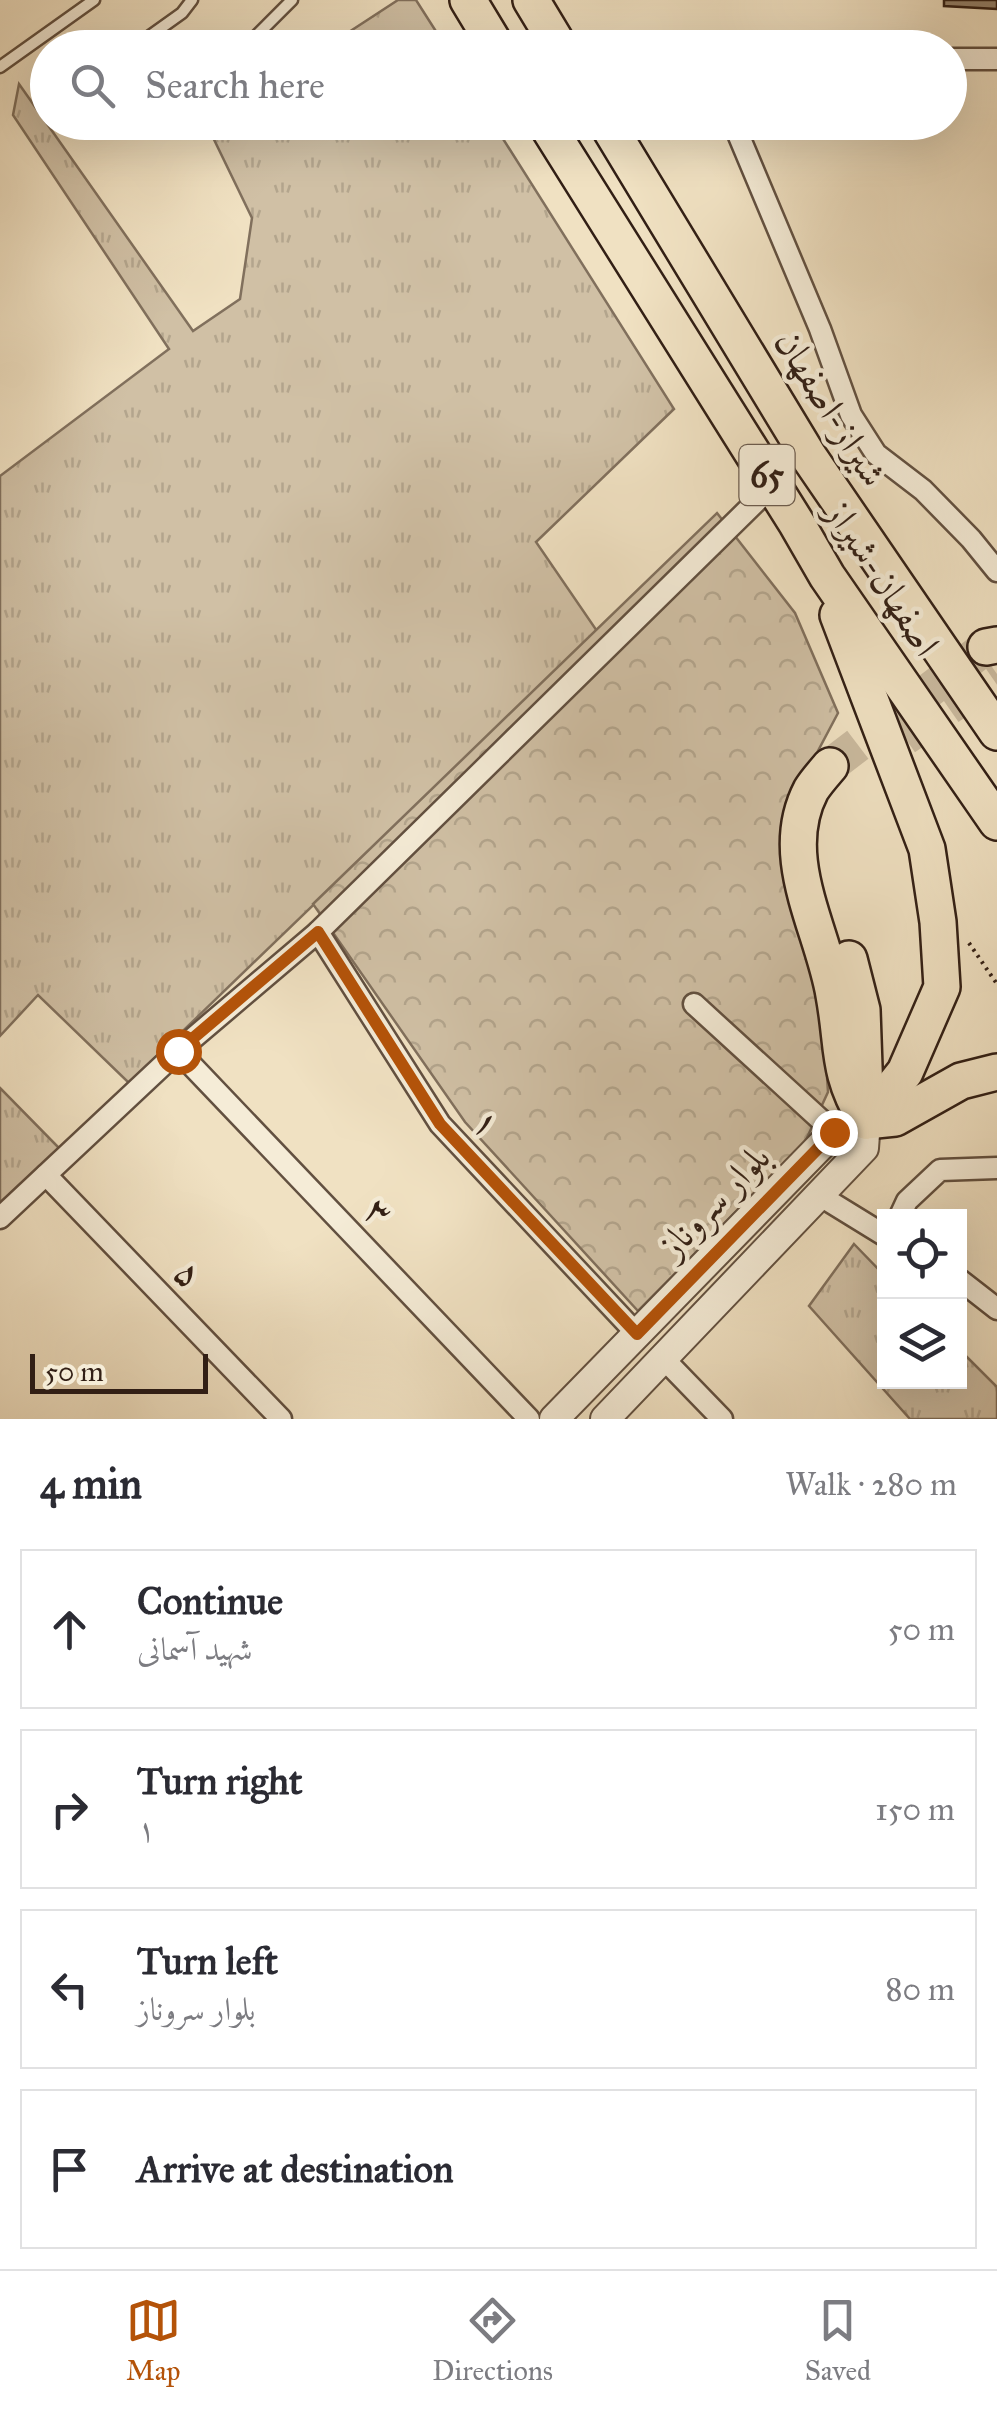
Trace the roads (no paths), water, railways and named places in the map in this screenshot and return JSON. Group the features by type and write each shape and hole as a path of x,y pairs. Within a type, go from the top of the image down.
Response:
{"highway":[{"path":"468,0 487,30"},
{"path":"531,0 549,30"},
{"name":"اصفهان-شیراز","path":"556,140 826,576 997,822"},
{"name":"شیراز-اصفهان","path":"617,140 809,457 997,732"},
{"path":"826,576 926,849 938,922 942,987 905,1072 850,1126"},
{"path":"834,775 818,836 820,862 862,1010 850,1126"},
{"path":"850,1126 895,1118 961,1080 997,1072"}],"street":[{"path":"967,58 997,58"},
{"path":"741,140 820,329 851,415 876,454 923,490 972,539 997,571"},
{"path":"0,1218 178,1051 318,932 773,486"},
{"name":"۱","path":"318,932 440,1124 637,1334"},
{"path":"694,1004 850,1126"},
{"name":"۳","path":"178,1051 529,1419"},
{"name":"بلوار سروناز","path":"554,1419 850,1126 864,1148 606,1419"},
{"path":"903,1209 907,1200 940,1170 997,1168"},
{"name":"۵","path":"46,1175 281,1419"},
{"path":"818,1196 877,1232"},
{"path":"967,1285 997,1309"},
{"path":"637,1334 722,1419"}],"lane":[{"path":"51,30 94,0"},
{"path":"159,30 182,14 192,0"},
{"path":"262,30 292,0"},
{"path":"0,66 30,45"}],"tunnel":[{"path":"830,766 986,647"},
{"path":"905,738 997,674"}]}
